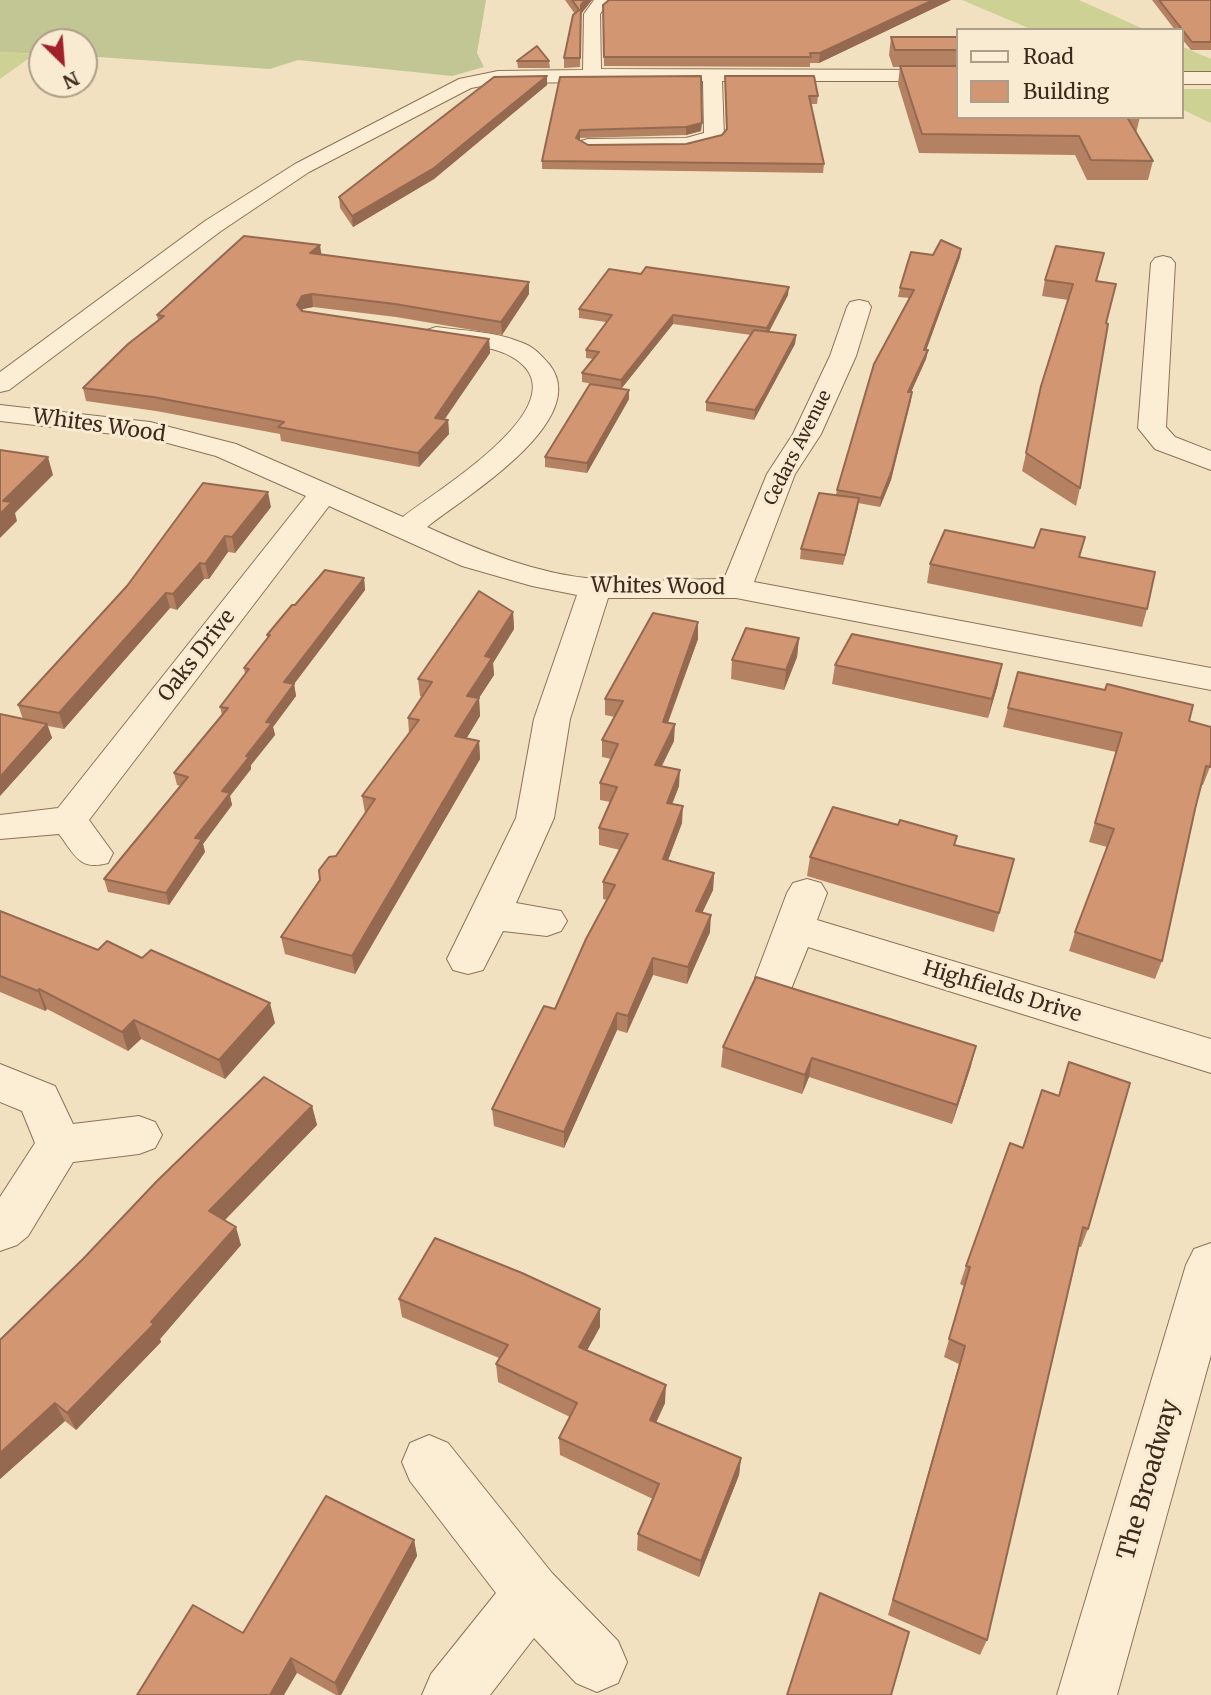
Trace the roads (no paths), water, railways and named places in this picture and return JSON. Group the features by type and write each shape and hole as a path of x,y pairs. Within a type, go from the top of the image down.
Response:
{"street":[{"path":"593,75 592,14 597,5 608,0"},
{"path":"712,74 714,137"},
{"path":"0,384 213,226 302,168 466,83 498,78 593,75 956,76"},
{"path":"1183,78 1211,78"},
{"path":"587,145 687,144 714,137 739,144"},
{"path":"1163,263 1152,428 1165,443 1211,461"},
{"name":"Cedars Avenue","path":"736,588 781,474 807,434 843,356 859,307"},
{"path":"406,529 503,457 537,419 547,389 540,371 529,356 516,350 501,344 407,330"},
{"name":"Whites Wood","path":"0,413 150,430 226,450 472,559 543,579 595,589 736,588 1211,679"},
{"name":"Oaks Drive","path":"69,820 325,492"},
{"path":"468,959 535,818 552,719 595,589"},
{"path":"4,827 69,820 94,853"},
{"name":"Highfields Drive","path":"776,978 800,911 1211,1056"},
{"path":"491,915 548,921"},
{"path":"0,1082 39,1099 59,1145"},
{"path":"59,1145 139,1135"},
{"path":"0,1230 11,1221 59,1145"},
{"name":"The Broadway","path":"1087,1695 1211,1265"},
{"path":"429,1462 532,1593 597,1662"},
{"path":"452,1695 532,1593"}]}
